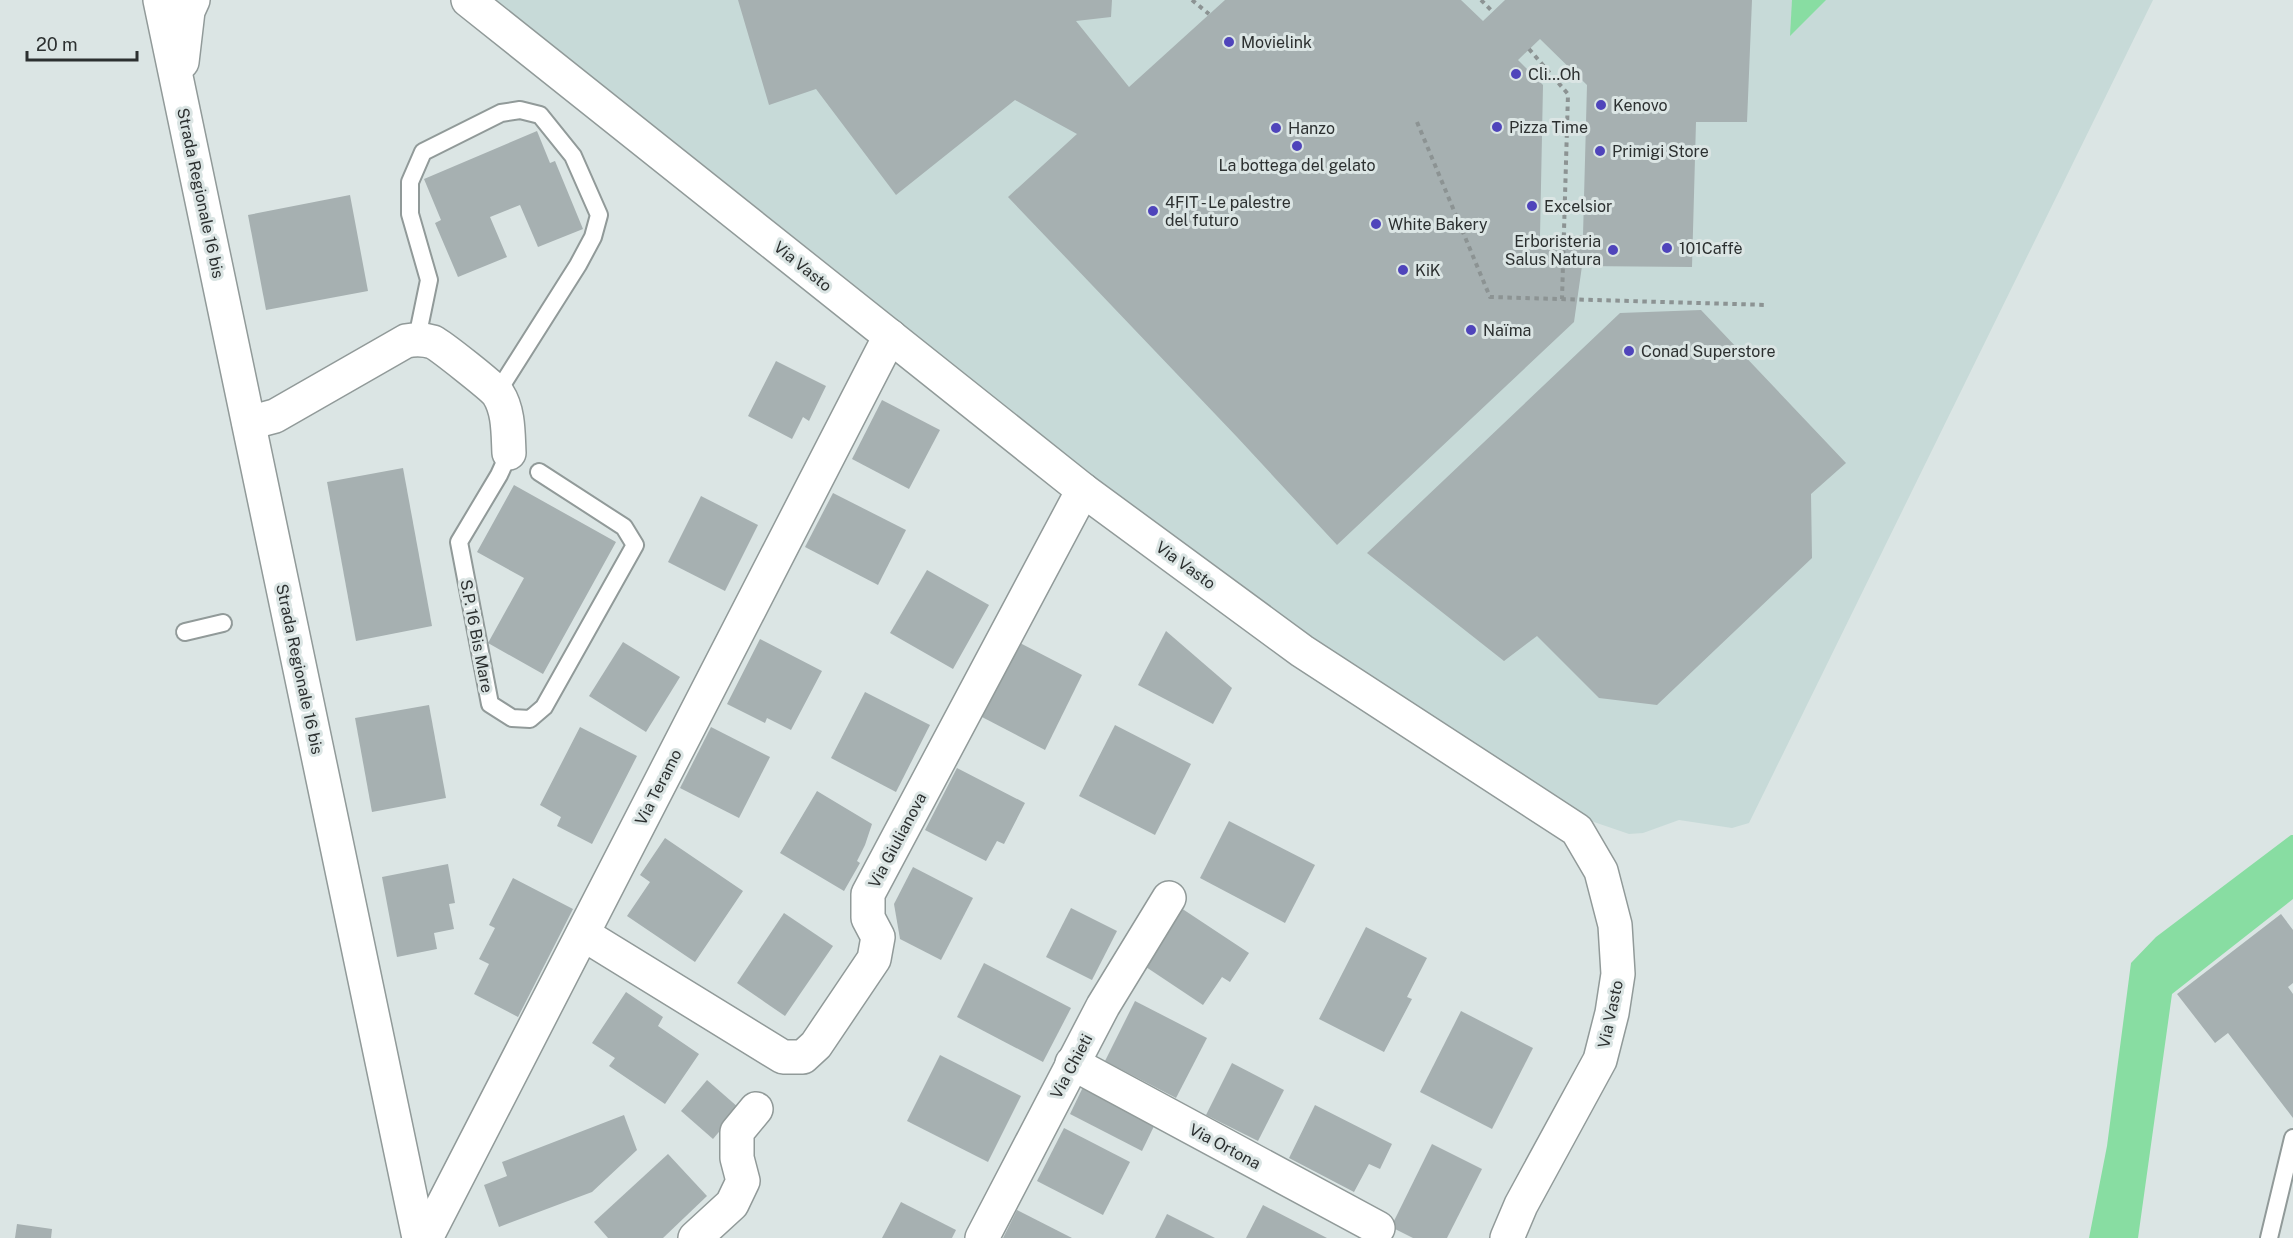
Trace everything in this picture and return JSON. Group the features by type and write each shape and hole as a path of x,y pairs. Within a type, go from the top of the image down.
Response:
{"street":[{"name":"Strada Regionale 16 bis","path":"160,0 418,1238"},
{"name":"Strada Regionale 16 bis","path":"182,100 181,52 188,11 193,0"},
{"name":"Via Vasto","path":"468,0 1083,490 1302,651 1576,830 1602,871 1615,925 1618,974 1612,1013 1600,1060 1521,1205 1507,1238"},
{"name":"Via Teramo","path":"426,1238 890,336"},
{"path":"249,423 275,416 406,341 417,338 435,343 497,393"},
{"name":"S.P. 16 Bis Mare","path":"497,393 506,419 509,453"},
{"name":"Via Giulianova","path":"583,934 783,1056 803,1057 816,1045 874,959 878,937 868,918 868,894 1083,490"},
{"name":"Via Chieti","path":"982,1238 1103,1006 1169,898"},
{"name":"Via Ortona","path":"1072,1063 1378,1228"},
{"path":"695,1238 732,1204 736,1196 743,1181 737,1158 737,1132 756,1109"}],"lane":[{"path":"417,338 429,280 410,214 410,182 423,152 501,113 520,110 540,116 573,156 599,215 593,237 578,266 497,393"},
{"name":"S.P. 16 Bis Mare","path":"509,453 499,475 459,542 490,704 512,718 530,719 544,706 634,545 624,527 539,472"},
{"path":"184,632 223,623"},
{"path":"2269,1238 2293,1138"}],"path":[{"path":"1192,0 1209,14"},
{"path":"1481,0 1493,12"},
{"path":"1528,50 1568,94 1562,299"},
{"path":"1417,122 1490,297 1768,305"}],"shaded area":[{"path":"496,0 2153,0 1749,823 1732,828 1679,820 1643,833 1629,834 1591,821 1332,658 1137,514 847,279"}],"green space":[{"path":"1792,0 1826,0 1790,36"},
{"path":"2293,835 2293,899 2172,994 2138,1238 2089,1238 2107,1146 2131,963 2156,937"}],"building":[{"path":"738,0 1112,0 1111,17 1076,21 1129,87 1225,0 1461,0 1483,21 1505,0 1752,0 1747,122 1696,122 1692,267 1582,266 1574,322 1337,545 1008,197 1077,134 1015,100 896,195 816,89 769,105","holes":["1540,39 1587,85 1583,235 1540,236 1543,85 1518,60"]},
{"path":"537,131 550,163 555,161 583,229 538,247 520,205 490,217 507,257 458,277 435,223 441,220 424,179"},
{"path":"350,195 368,291 266,310 248,215"},
{"path":"1701,310 1846,463 1811,494 1812,558 1657,705 1599,698 1537,636 1504,661 1367,553 1620,313"},
{"path":"776,361 826,386 809,421 803,417 792,439 748,416"},
{"path":"882,400 940,430 909,489 852,459"},
{"path":"403,468 432,626 356,641 327,482"},
{"path":"514,485 616,542 543,674 488,643 524,578 477,552"},
{"path":"833,493 906,530 878,585 805,547"},
{"path":"701,496 758,525 725,591 668,562"},
{"path":"927,570 989,605 953,669 890,633"},
{"path":"1166,631 1232,688 1213,724 1138,685"},
{"path":"760,639 822,671 791,730 767,718 765,723 727,704"},
{"path":"623,642 680,677 646,732 589,696"},
{"path":"1020,643 1082,675 1045,750 982,717"},
{"path":"865,692 930,725 896,792 831,758"},
{"path":"429,705 446,798 372,812 355,718"},
{"path":"1115,725 1191,764 1155,835 1079,796"},
{"path":"580,727 637,756 592,844 557,826 561,817 540,805"},
{"path":"711,727 770,757 739,818 680,788"},
{"path":"957,768 1025,803 1004,844 997,841 986,861 925,830"},
{"path":"817,791 872,824 857,861 860,863 844,891 780,853"},
{"path":"1229,821 1315,865 1285,923 1200,878"},
{"path":"665,838 743,891 695,962 627,916 650,882 640,875"},
{"path":"448,864 455,903 449,904 454,929 434,933 437,949 397,957 382,877"},
{"path":"913,867 973,898 941,960 900,939 894,904"},
{"path":"513,878 573,909 518,1017 474,994 489,964 479,959 495,928 489,925"},
{"path":"1071,908 1117,931 1092,980 1046,957"},
{"path":"1181,908 1249,953 1230,982 1222,977 1203,1005 1143,965"},
{"path":"784,913 833,946 785,1016 737,983"},
{"path":"2281,914 2293,930 2293,983 2288,987 2293,994 2293,1118 2228,1033 2215,1043 2177,994"},
{"path":"1366,927 1427,958 1407,997 1412,999 1384,1052 1319,1019"},
{"path":"984,963 1071,1008 1043,1062 957,1017"},
{"path":"626,992 663,1017 658,1026 699,1054 665,1104 609,1066 615,1058 592,1043"},
{"path":"1135,1001 1207,1038 1176,1098 1105,1061"},
{"path":"1461,1011 1533,1048 1492,1129 1420,1092"},
{"path":"940,1055 1021,1096 988,1162 907,1121"},
{"path":"1232,1063 1284,1090 1258,1141 1206,1115"},
{"path":"707,1080 739,1108 713,1139 681,1111"},
{"path":"1084,1085 1156,1122 1142,1151 1070,1114"},
{"path":"1315,1105 1392,1144 1380,1169 1369,1164 1354,1192 1289,1158"},
{"path":"624,1115 637,1150 592,1192 499,1227 484,1185 507,1176 502,1162"},
{"path":"1064,1128 1130,1162 1103,1215 1037,1181"},
{"path":"1432,1144 1482,1169 1447,1238 1413,1238 1391,1227"},
{"path":"668,1154 707,1196 663,1238 608,1238 594,1222"},
{"path":"901,1202 956,1230 952,1238 882,1238"},
{"path":"1263,1205 1327,1238 1246,1238"},
{"path":"1017,1210 1072,1238 1003,1238"},
{"path":"1167,1214 1215,1238 1155,1238"},
{"path":"17,1224 52,1229 51,1238 15,1238"}],"place":[{"name":"Movielink","path":"1229,42"},
{"name":"Cli...Oh","path":"1516,74"},
{"name":"Kenovo","path":"1601,105"},
{"name":"Pizza Time","path":"1497,127"},
{"name":"Hanzo","path":"1276,128"},
{"name":"La bottega del gelato","path":"1297,146"},
{"name":"Primigi Store","path":"1600,151"},
{"name":"Excelsior","path":"1532,206"},
{"name":"4FIT - Le palestre del futuro","path":"1153,211"},
{"name":"White Bakery","path":"1376,224"},
{"name":"101Caffè","path":"1667,248"},
{"name":"Erboristeria Salus Natura","path":"1613,250"},
{"name":"KiK","path":"1403,270"},
{"name":"Naïma","path":"1471,330"},
{"name":"Conad Superstore","path":"1629,351"}]}
